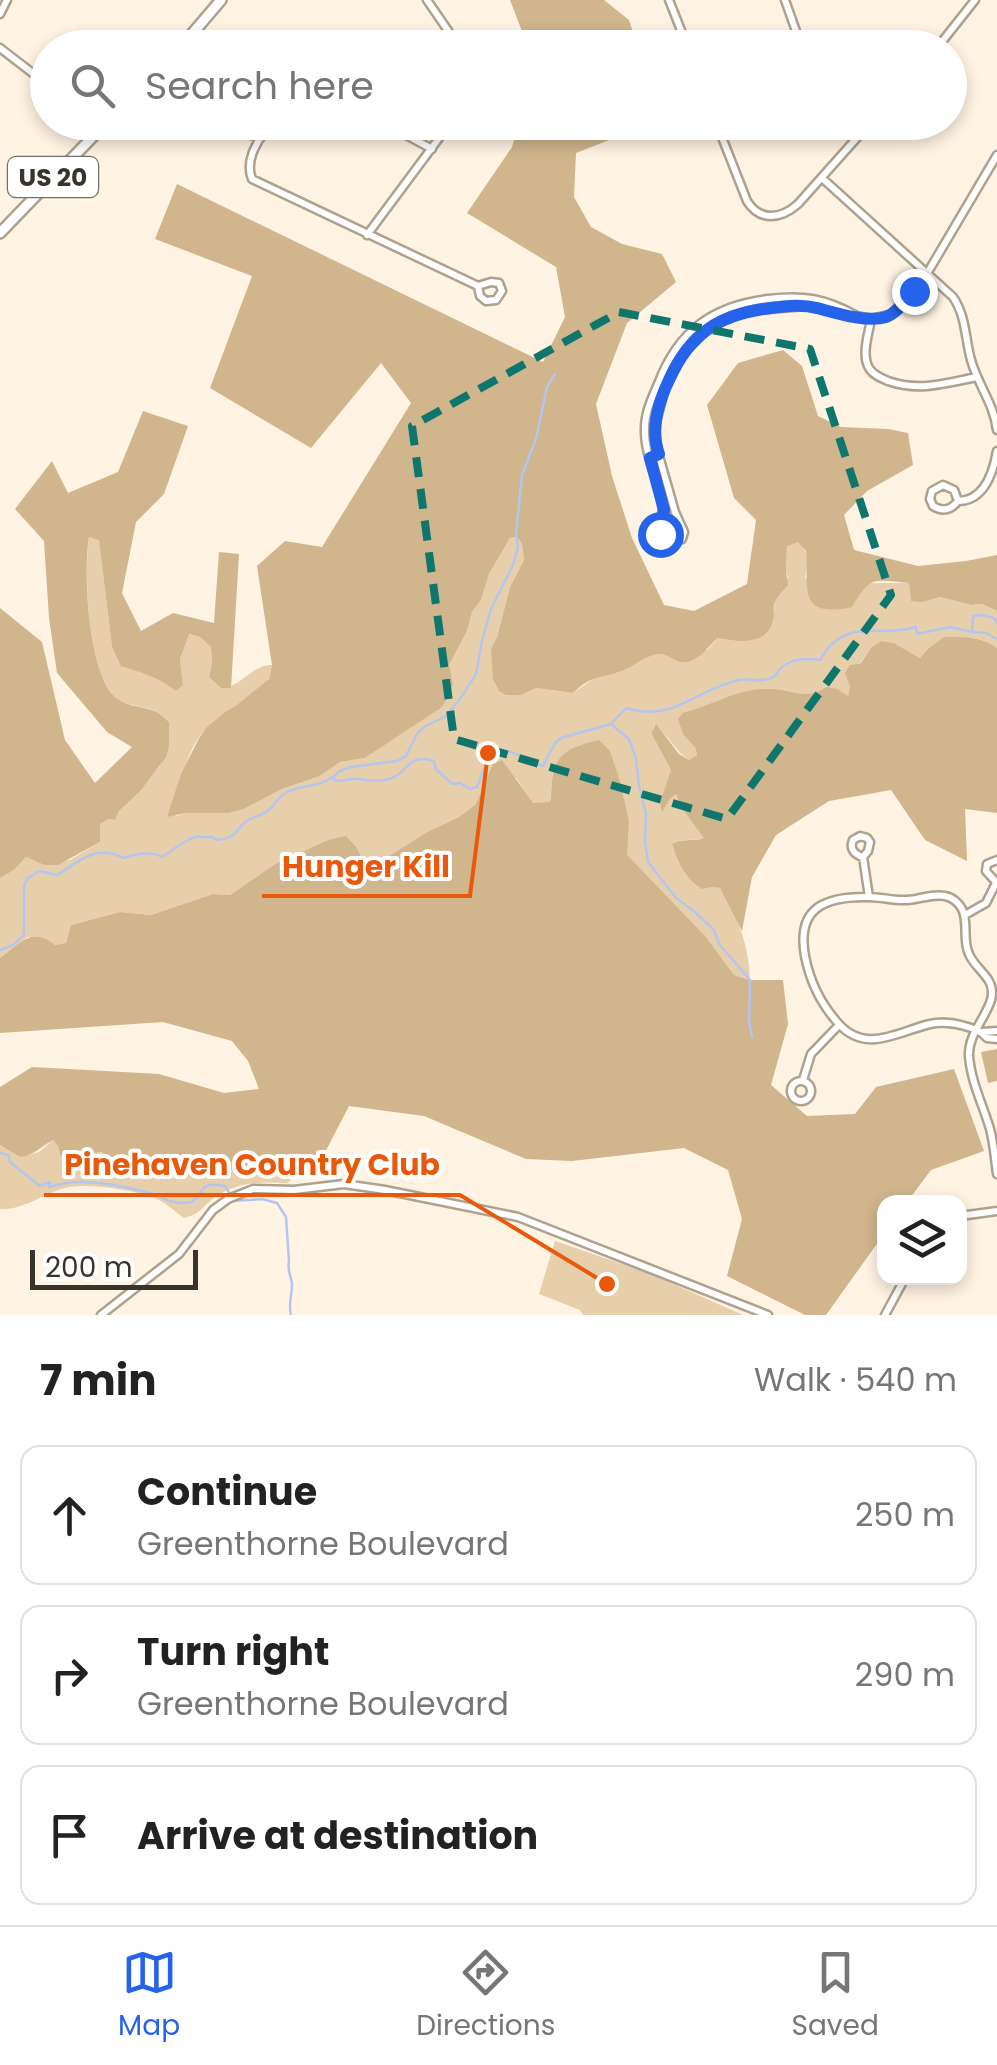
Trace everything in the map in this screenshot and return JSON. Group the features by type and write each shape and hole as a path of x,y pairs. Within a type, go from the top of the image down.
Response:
{"main road":[{"path":"195,30 220,0"},
{"name":"US 20","path":"0,233 86,140"}],"street":[{"path":"0,14 6,0"},
{"path":"427,0 448,30"},
{"path":"669,0 681,30"},
{"path":"785,0 796,30"},
{"path":"951,30 973,3 962,0"},
{"path":"0,48 30,71"},
{"path":"259,140 249,171 260,185 478,286"},
{"path":"417,140 432,148"},
{"path":"368,235 438,140"},
{"path":"723,140 747,201 754,211 768,216 785,214 798,204 854,140"},
{"path":"661,386 654,430 675,512 684,528 684,535 677,541 664,540 660,534 664,510 645,425 661,386 684,352 709,322 795,301 871,319 898,309 928,272 993,170 997,155"},
{"path":"822,178 928,272 959,306 972,362 997,430"},
{"path":"871,319 866,362 876,375 919,387 977,376"},
{"path":"958,501 954,490 943,485 930,494 931,502 941,509 973,499 990,476 997,451"},
{"path":"650,458 659,454"},
{"path":"863,857 868,897"},
{"path":"965,915 986,903 996,882 986,871 988,864 997,860"},
{"path":"997,1031 979,1030 943,1022 893,1038 869,1039 852,1033 839,1025 809,978 804,924 813,910 844,899 945,896 959,904 965,915 966,949 992,990 979,1030 970,1042 969,1057 990,1129 997,1174"},
{"path":"802,1080 811,1054 839,1025"},
{"path":"979,1030 987,1038 997,1039"},
{"path":"101,1315 179,1254 213,1210 228,1198 254,1189 294,1190 344,1184 518,1217 768,1315"},
{"path":"967,1215 997,1211"},
{"path":"885,1315 901,1285"}],"highlighted area":[{"path":"619,312 810,349 891,595 727,819 454,739 412,426"}],"shaded area":[{"path":"510,0 604,0 629,20 632,30 521,30"},
{"path":"514,140 609,140 576,153 574,197 591,227 622,244 662,254 676,282 627,323 596,404 612,476 632,538 664,605 694,611 747,584 756,520 734,498 707,405 738,363 783,350 802,366 818,416 841,427 908,433 913,465 867,491 844,515 854,550 918,566 997,555 997,611 982,604 940,597 911,601 909,583 880,581 864,589 852,607 822,608 809,597 806,551 798,542 787,546 788,585 775,602 774,619 765,635 742,641 718,638 687,662 662,654 644,658 622,671 591,680 573,693 536,688 521,695 506,695 493,679 491,649 510,587 524,560 522,544 517,537 510,538 489,574 481,600 449,665 453,684 441,708 365,758 340,762 320,776 282,789 244,809 167,817 181,774 206,728 269,679 272,665 257,566 285,541 322,547 411,403 381,363 311,448 210,388 252,276 155,239 177,184 543,362 565,317 556,267 467,213"},
{"path":"143,411 188,426 164,494 136,522 122,593 141,631 173,613 214,623 219,552 239,554 231,688 221,688 209,677 211,647 200,637 189,634 180,659 183,685 176,691 157,679 121,666 112,647 99,540 89,537 87,596 98,665 118,700 157,712 169,722 169,746 166,757 115,820 100,824 100,842 58,865 44,865 26,857 0,878 0,608 42,642 65,740 95,783 132,747 107,732 57,673 44,541 15,509 52,461 68,493 118,472"},
{"path":"89,537 99,539 112,647 122,666 183,685 180,659 188,634 200,637 211,647 209,677 221,688 235,684 258,668 272,665 263,686 213,722 199,737 184,769 176,816 244,809 282,789 320,776 340,762 365,758 441,708 449,665 481,600 489,574 510,538 517,537 522,544 524,560 510,587 491,649 521,695 536,688 573,693 597,676 620,672 652,654 707,650 718,638 758,639 770,630 776,598 788,577 787,545 798,542 807,558 805,578 859,596 862,588 871,583 909,583 911,601 940,597 982,604 997,611 997,648 979,639 957,638 936,645 920,658 894,643 881,641 859,665 848,696 765,689 744,692 701,708 697,755 689,760 655,725 651,733 671,770 663,810 676,794 705,838 672,844 676,855 692,880 720,888 741,932 750,980 734,975 706,937 626,855 629,821 610,751 553,772 550,802 533,804 516,778 483,789 476,804 459,817 389,856 381,874 372,875 357,848 328,840 275,864 230,895 213,894 151,915 120,912 71,925 66,943 55,945 28,937 0,958 0,878 26,857 44,865 70,860 100,842 100,824 115,820 159,767 169,746 169,722 157,712 114,696 105,683 90,620"},
{"path":"944,637 979,639 997,648 997,813 965,809 967,861 925,840 891,790 829,801 776,835 752,877 742,931 720,888 702,889 686,875 677,858 672,844 704,838 676,794 662,812 660,803 671,770 651,733 656,724 679,754 689,760 697,755 678,719 683,713 755,690 811,694 827,687 848,696 850,686 845,673 850,665 860,664 881,641 894,643 920,658"},
{"path":"599,740 610,751 629,821 627,855 706,937 734,975 750,980 783,980 788,1024 771,1085 807,1116 855,1114 876,1087 954,1069 984,1151 931,1170 912,1195 877,1195 877,1244 826,1315 805,1315 727,1276 742,1219 728,1170 684,1148 572,1161 526,1159 424,1116 349,1106 321,1160 177,1170 113,1158 101,1152 60,1155 53,1140 20,1157 0,1145 0,1087 32,1067 159,1074 224,1093 259,1089 248,1061 232,1041 163,1022 0,1033 0,958 20,943 39,937 55,945 66,943 71,925 120,912 151,915 213,894 230,895 275,864 346,836 371,875 380,874 389,856 476,804 493,764 502,760 533,803 550,802 557,763 572,749"},
{"path":"997,1049 997,1081 988,1083 981,1052"},
{"path":"53,1140 60,1155 100,1152 113,1159 177,1170 281,1163 292,1178 288,1183 234,1187 184,1218 155,1198 91,1186 67,1187 22,1205 0,1209 0,1145 20,1157 39,1152"},
{"path":"555,1241 651,1274 743,1315 583,1315 580,1310 539,1294"}],"waterway":[{"path":"333,777 351,767 397,761 406,756 417,734 446,716 476,674 491,609 518,547 522,475 536,439 547,387 555,374"},
{"path":"0,950 24,935 24,885 39,871 57,875 97,853 124,858 143,854 162,857 192,838 229,837 293,790 333,777 335,781 388,779 419,759 434,761 436,769 452,784 460,783 470,789 477,787 492,748 543,766 561,738 611,724 626,708 658,711 724,684 767,679 791,662 820,660 830,646 852,633 916,627 917,634 950,627 972,632 973,616 981,615 994,618 997,623"},
{"path":"975,632 997,639"},
{"path":"611,724 629,739 636,758 646,813 648,862 676,898 714,930 719,944 750,980 752,1036"},
{"path":"0,1153 8,1155 10,1162 40,1186 50,1182 49,1187 97,1183 179,1203 192,1202 211,1185 225,1186 230,1194"},
{"path":"232,1201 262,1199 277,1203 286,1217 291,1315"}],"place":[{"name":"Hunger Kill","path":"488,753"},
{"name":"Pinehaven Country Club","path":"607,1284"}],"route":[{"path":"660,534 664,510 650,458 659,454 655,421 672,372 690,344 721,320 756,310 806,306 880,318 892,314 914,291"}]}
